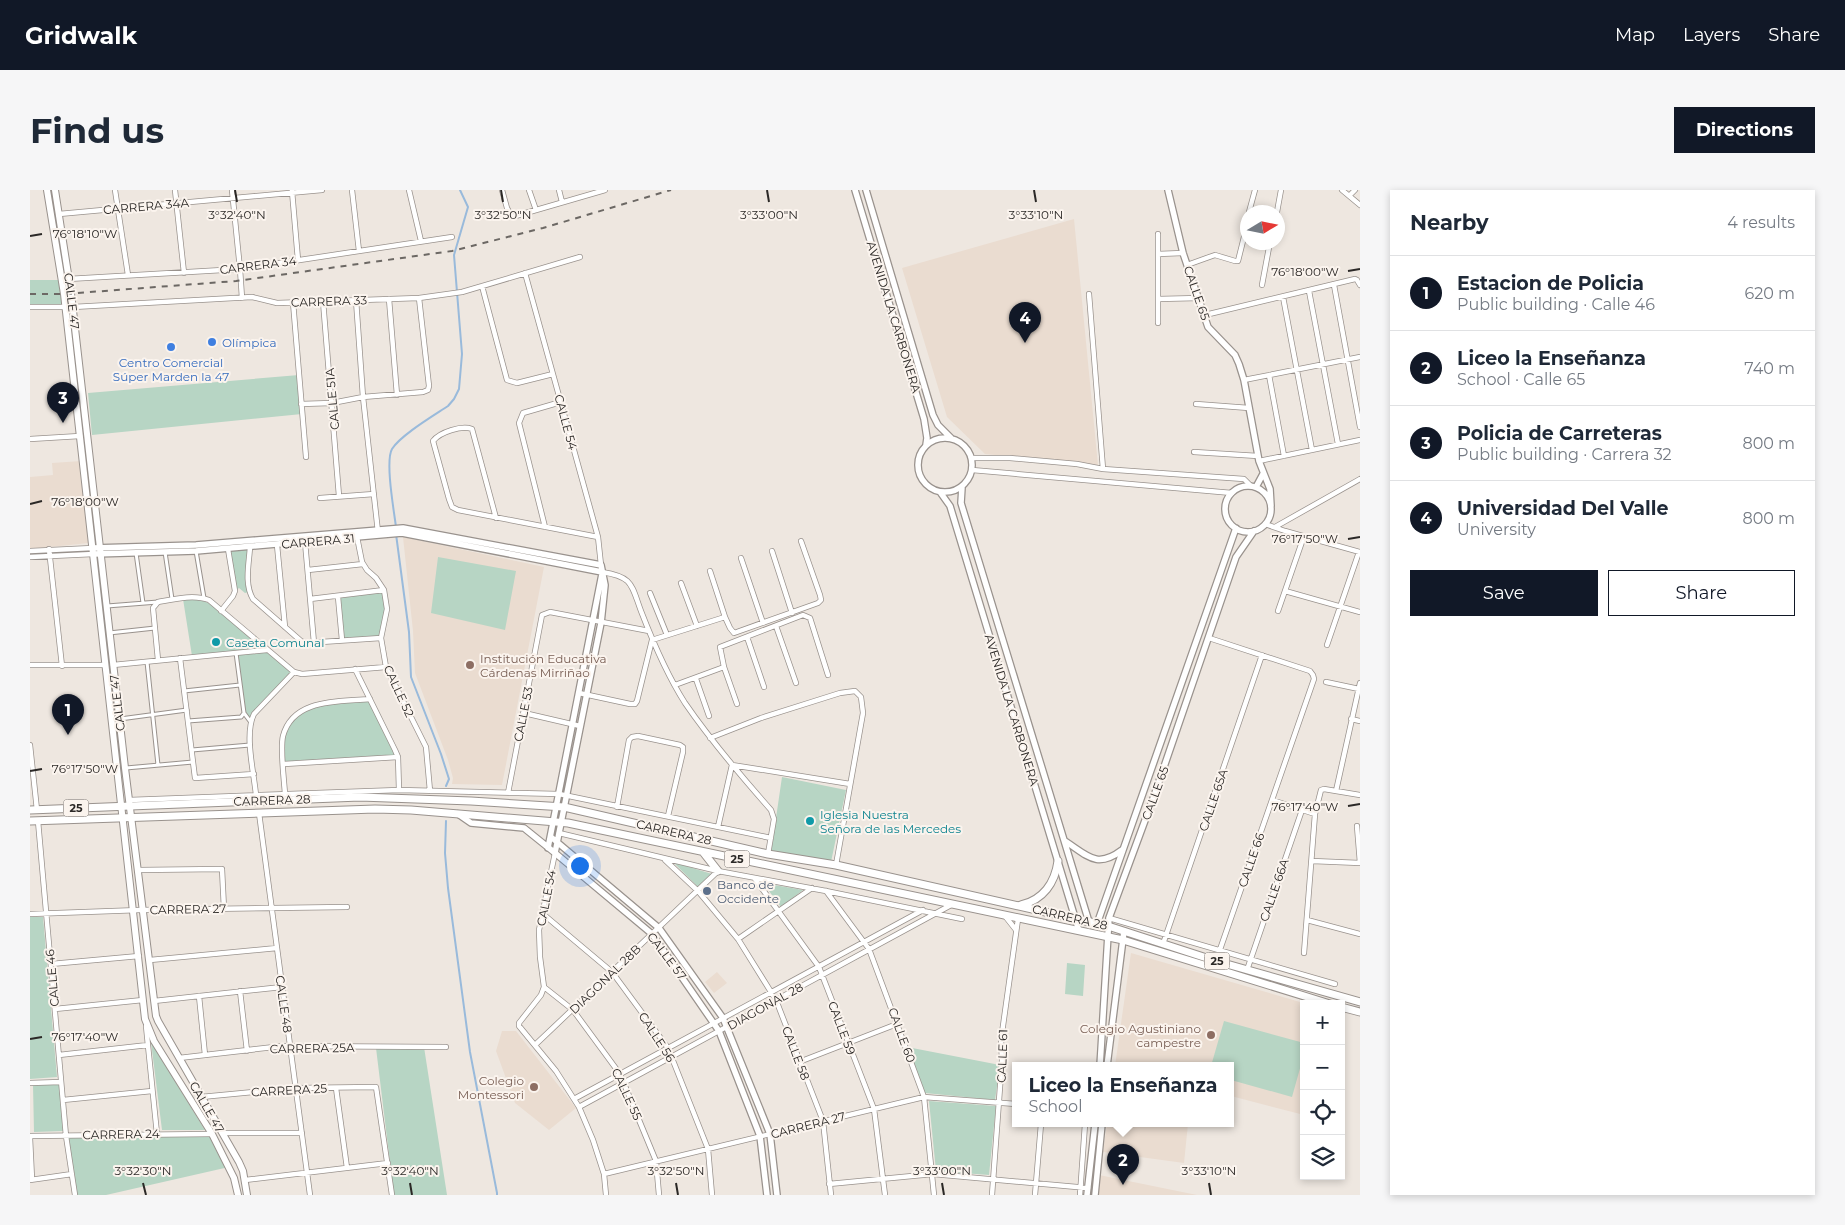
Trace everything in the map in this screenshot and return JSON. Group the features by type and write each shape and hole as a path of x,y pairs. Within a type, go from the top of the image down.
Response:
{"main road":[{"name":"CALLE 47","path":"48,190 73,308 109,665 122,818 145,1019 154,1041 212,1134 234,1178 238,1195"},
{"name":"CALLE 47","path":"55,190 66,280 65,308 80,436 106,606 109,633 109,665 119,719 154,1001 158,1021 239,1162 245,1180 247,1195"},
{"path":"267,795 274,800"},
{"name":"CARRERA 28","path":"34,810 121,807 129,804 360,797 396,797 560,807 768,854 836,866 1108,926 1216,961 1360,1002"},
{"name":"CARRERA 28","path":"34,821 375,809 557,821 1123,940 1316,1000"},
{"path":"703,852 718,871"},
{"path":"1019,906 1033,901 1044,893 1055,875 1058,861"},
{"path":"1345,1008 1360,1012"}],"street":[{"path":"115,190 128,276"},
{"path":"175,190 184,274"},
{"path":"232,190 242,298"},
{"name":"CARRERA 34A","path":"59,214 292,191 322,190"},
{"path":"352,190 359,251"},
{"path":"409,190 421,240"},
{"path":"502,190 507,208 512,217 591,192 605,190"},
{"path":"530,190 536,210"},
{"path":"559,190 562,202"},
{"name":"AVENIDA LA CARBONERA","path":"855,190 924,419 927,438 926,445"},
{"name":"AVENIDA LA CARBONERA","path":"866,190 933,415 944,432 951,438"},
{"name":"CALLE 65","path":"1168,190 1183,253 1200,298 1208,327 1234,355 1244,380 1258,458 1270,490 1271,506"},
{"path":"1252,205 1255,190"},
{"path":"1278,205 1281,190"},
{"path":"1342,190 1360,205"},
{"path":"1349,196 1356,190"},
{"path":"292,191 298,260"},
{"path":"1158,234 1158,324"},
{"name":"CARRERA 34","path":"66,280 240,269 452,236"},
{"path":"1187,264 1215,255 1235,261 1238,260 1241,250"},
{"path":"1262,285 1269,250"},
{"path":"1158,254 1183,253"},
{"name":"CARRERA 33","path":"73,308 252,297 276,303 419,298 462,292 580,257"},
{"name":"CALLE 54","path":"525,273 598,537 604,585 601,623 586,694 559,794 560,807"},
{"path":"1204,315 1357,280 1360,285"},
{"path":"1334,285 1360,427"},
{"path":"482,286 507,380 517,383 553,374"},
{"path":"1309,291 1338,444"},
{"path":"1089,294 1103,470"},
{"path":"1283,297 1312,450"},
{"path":"389,298 397,395"},
{"path":"301,404 332,403 363,397 397,395 428,390 419,298"},
{"path":"1158,299 1200,298"},
{"path":"356,300 363,397 378,532"},
{"name":"CALLE 51A","path":"323,301 340,496"},
{"path":"292,302 306,457"},
{"path":"30,307 73,308"},
{"path":"1244,380 1360,357"},
{"path":"1269,375 1284,456"},
{"path":"545,527 519,423 523,413 560,402"},
{"path":"1196,404 1249,408"},
{"path":"496,518 472,429 467,427 441,433 433,442 452,507 496,518 598,537"},
{"path":"30,439 80,436"},
{"path":"938,438 951,438 966,447 972,458 972,470 968,481 962,487 949,492 940,492 927,486 919,473 919,458 926,445 938,438"},
{"path":"1194,452 1258,458 1284,456 1360,440"},
{"path":"972,458 1010,458 1077,464 1103,470 1244,479 1254,486 1264,492 1271,506 1266,524 1254,531 1244,531 1236,528 1229,521 1226,503 1232,492 1238,488 1254,486 1263,474"},
{"path":"972,470 1232,492"},
{"path":"1276,527 1360,479"},
{"name":"AVENIDA LA CARBONERA","path":"962,487 961,503 1089,922"},
{"name":"AVENIDA LA CARBONERA","path":"940,492 950,506 1079,931"},
{"path":"320,498 374,494"},
{"path":"1266,524 1360,552 1327,645"},
{"name":"CALLE 65","path":"1097,924 1236,528"},
{"name":"CARRERA 31","path":"401,531 602,572"},
{"name":"CARRERA 31","path":"30,557 50,557 97,550 136,553 196,546 401,531 601,565"},
{"name":"CALLE 65","path":"1100,1062 1109,918 1154,796 1236,557 1254,531"},
{"name":"CARRERA 31","path":"30,551 49,549 196,551 357,537 378,532"},
{"path":"1278,611 1304,536"},
{"path":"310,599 384,590 363,564 357,537"},
{"path":"710,571 725,617 734,633 818,603 821,600 801,541"},
{"path":"305,542 314,643"},
{"path":"277,545 285,626"},
{"path":"250,547 247,584 249,592 253,599 301,641 314,643 381,638"},
{"path":"49,549 62,666"},
{"path":"221,611 235,591 228,549"},
{"path":"161,550 172,600"},
{"path":"196,551 206,599 294,672 302,674 386,667"},
{"path":"772,551 792,612"},
{"path":"136,553 143,603"},
{"path":"741,558 763,623"},
{"path":"308,570 363,564"},
{"path":"602,572 626,578 632,586 652,640 685,703 710,738 773,814 768,854"},
{"name":"CALLE 54","path":"548,848 560,807 566,795 577,726 579,693 598,585 602,572"},
{"path":"681,583 697,626"},
{"name":"CALLE 52","path":"384,590 387,608 381,638 386,667 426,747 430,791"},
{"path":"1285,591 1360,612"},
{"path":"650,593 667,635"},
{"path":"338,597 342,640"},
{"path":"106,606 206,599"},
{"path":"157,603 153,608 158,660"},
{"name":"CALLE 53","path":"508,793 542,615 550,612 593,621"},
{"path":"737,704 724,667 720,647 803,615 810,618 828,676"},
{"path":"652,640 725,617"},
{"path":"593,621 649,631"},
{"path":"776,626 796,683"},
{"path":"109,633 155,628"},
{"path":"747,637 764,687"},
{"path":"1208,638 1262,655"},
{"path":"579,693 635,704 652,640"},
{"path":"30,665 109,665 267,650"},
{"path":"236,653 244,713 250,721"},
{"name":"CALLE 66","path":"1216,961 1314,680 1310,672 1262,655"},
{"name":"CALLE 65A","path":"1163,944 1262,655"},
{"path":"180,658 195,778 254,774"},
{"path":"147,662 158,765"},
{"path":"675,685 724,667"},
{"path":"355,669 398,757 399,790"},
{"path":"256,795 249,731 250,721 254,714 294,672"},
{"path":"696,678 709,716"},
{"path":"1326,682 1359,687 1336,791"},
{"path":"184,691 240,685"},
{"path":"710,738 770,715 840,692 855,691 861,696 863,705 836,866"},
{"path":"285,794 283,736 290,721 297,713 317,704 370,699"},
{"path":"119,719 187,710"},
{"path":"188,721 241,717 244,713"},
{"path":"524,713 577,726"},
{"path":"1351,719 1360,720"},
{"path":"617,806 629,740 632,737 638,736 680,744 683,748 668,816"},
{"path":"30,745 34,810"},
{"path":"192,750 251,745"},
{"path":"284,764 398,757"},
{"path":"125,768 192,762"},
{"path":"732,765 850,784"},
{"path":"718,827 732,765"},
{"name":"CARRERA 28","path":"129,804 256,795 399,790 559,794 770,838"},
{"path":"1304,953 1315,814 1321,790 1360,794"},
{"path":"1272,800 1315,814"},
{"name":"CALLE 66A","path":"1247,970 1302,810"},
{"name":"CALLE 48","path":"259,813 310,1195"},
{"name":"CALLE 57","path":"456,813 471,822 524,828 652,934 720,1031 760,1136 767,1195"},
{"name":"CALLE 46","path":"34,821 46,914 66,1136 76,1195"},
{"name":"CALLE 54","path":"544,987 539,930 559,834 557,821"},
{"path":"1312,860 1360,863 1357,826"},
{"path":"559,834 755,879 812,888 962,919"},
{"name":"CALLE 57","path":"551,836 659,928 723,1018 728,1026 770,1134 777,1195"},
{"path":"1064,841 1090,857 1102,861 1114,857 1122,850"},
{"name":"CALLE 58","path":"664,859 698,891 738,939 776,1000 822,1121 831,1195"},
{"path":"138,870 222,869 224,909"},
{"name":"DIAGONAL 28B","path":"535,1045 718,871"},
{"name":"CALLE 59","path":"755,879 819,967 874,1109 885,1195"},
{"path":"738,939 812,888"},
{"name":"CALLE 60","path":"826,891 869,949 924,1097 934,1195"},
{"name":"DIAGONAL 28","path":"578,1107 951,905"},
{"name":"CARRERA 27","path":"30,914 134,910 347,907"},
{"name":"DIAGONAL 28","path":"574,1099 923,910"},
{"name":"CALLE 56","path":"543,914 612,972 668,1048 708,1149 712,1195"},
{"path":"1005,916 1016,930"},
{"path":"1109,918 1335,984"},
{"name":"CALLE 61","path":"992,1195 1000,1103 1003,1017 1018,919"},
{"path":"1307,920 1360,934"},
{"path":"1108,1062 1124,931"},
{"path":"150,960 276,948"},
{"path":"51,964 139,956"},
{"path":"154,1001 282,987"},
{"path":"544,987 541,995 519,1023 520,1030 556,1071 574,1099 593,1140 604,1174 606,1195"},
{"name":"CALLE 55","path":"544,987 573,1010 620,1074 656,1162 659,1195"},
{"path":"240,991 246,1050"},
{"path":"199,996 205,1056"},
{"path":"54,1009 143,1000"},
{"name":"CALLE 47","path":"145,1019 158,1134"},
{"path":"799,1062 898,1024"},
{"path":"59,1055 148,1045"},
{"name":"CARRERA 25A","path":"179,1058 290,1047 446,1048"},
{"path":"30,1083 61,1082"},
{"name":"CARRERA 25","path":"201,1097 296,1088 376,1087 388,1163"},
{"path":"336,1088 347,1168"},
{"path":"63,1100 152,1091"},
{"name":"CARRERA 27","path":"604,1174 924,1097 1012,1104"},
{"path":"1035,1195 1041,1127"},
{"path":"1080,1195 1085,1127"},
{"path":"1087,1195 1095,1127"},
{"path":"1095,1195 1102,1127"},
{"path":"222,1133 302,1134"},
{"name":"CARRERA 24","path":"30,1137 212,1134"},
{"path":"30,1137 31,1180 72,1174"},
{"path":"245,1180 388,1163 392,1195"},
{"path":"829,1184 933,1174 1088,1188"}],"shaded area":[{"path":"1074,219 1098,465 985,454 947,417 902,268"},
{"path":"81,461 89,543 30,549 30,477 53,475 52,463"},
{"name":"Institución Educativa Cárdenas Mirriñao","path":"403,537 544,567 502,785 452,784 453,778 448,760 415,673 413,631"},
{"name":"Colegio Agustiniano campestre","path":"1131,953 1300,1002 1300,1114 1234,1097 1234,1062 1116,1062"},
{"path":"717,972 727,983 714,993 705,982"},
{"name":"Colegio Montessori","path":"502,1031 516,1031 576,1108 549,1130 515,1103 496,1051"},
{"path":"1107,1127 1188,1127 1184,1163 1103,1152"},
{"path":"1099,1175 1197,1195 1097,1195"}],"green space":[{"path":"30,280 62,280 65,307 30,307"},
{"path":"299,375 302,414 92,435 88,393"},
{"path":"250,547 249,592 245,593 239,588 235,591 228,549"},
{"path":"438,557 516,571 505,630 431,613"},
{"path":"384,590 387,609 381,638 342,640 338,597"},
{"path":"183,599 201,600 213,605 266,650 192,656"},
{"path":"267,651 292,672 250,719 245,713 237,653"},
{"path":"370,699 398,757 284,764 282,744 290,721 307,707"},
{"path":"782,777 846,790 831,862 771,852"},
{"path":"673,862 712,874 698,887"},
{"path":"763,883 803,890 781,907"},
{"path":"30,917 43,917 57,1077 30,1079"},
{"path":"1067,963 1085,965 1083,996 1065,994"},
{"path":"1224,1021 1300,1042 1300,1068 1292,1097 1234,1081 1234,1062 1212,1062"},
{"path":"151,1042 205,1130 162,1130"},
{"path":"424,1047 447,1195 394,1195 376,1048"},
{"path":"907,1047 1000,1065 995,1100 925,1093"},
{"path":"33,1085 60,1085 63,1131 34,1132"},
{"path":"929,1101 996,1106 989,1175 936,1171"},
{"path":"212,1134 229,1167 106,1195 75,1195 66,1136"}],"waterway":[{"path":"396,527 389,464 392,449 410,432 448,406 459,389 462,354 454,255 468,207 460,190"},
{"path":"396,534 409,632 411,677 441,754 449,779 446,786"},
{"path":"446,821 445,853 448,888 470,1052 497,1195"}],"railway":[{"path":"30,294 64,294 236,281 452,251 543,228 671,190"}],"place":[{"name":"Olímpica","path":"212,342"},
{"name":"Universidad Del Valle","path":"1025,343"},
{"name":"Centro Comercial Súper Marden la 47","path":"171,347"},
{"name":"Policia de Carreteras","path":"63,423"},
{"name":"Caseta Comunal","path":"216,642"},
{"name":"Institución Educativa Cárdenas Mirriñao","path":"470,665"},
{"name":"Estacion de Policia","path":"68,735"},
{"name":"Iglesia Nuestra Señora de las Mercedes","path":"810,821"},
{"name":"Banco de Occidente","path":"707,891"},
{"name":"Colegio Agustiniano campestre","path":"1211,1035"},
{"name":"Colegio Montessori","path":"534,1087"},
{"name":"Liceo la Enseñanza","path":"1123,1185"}]}
